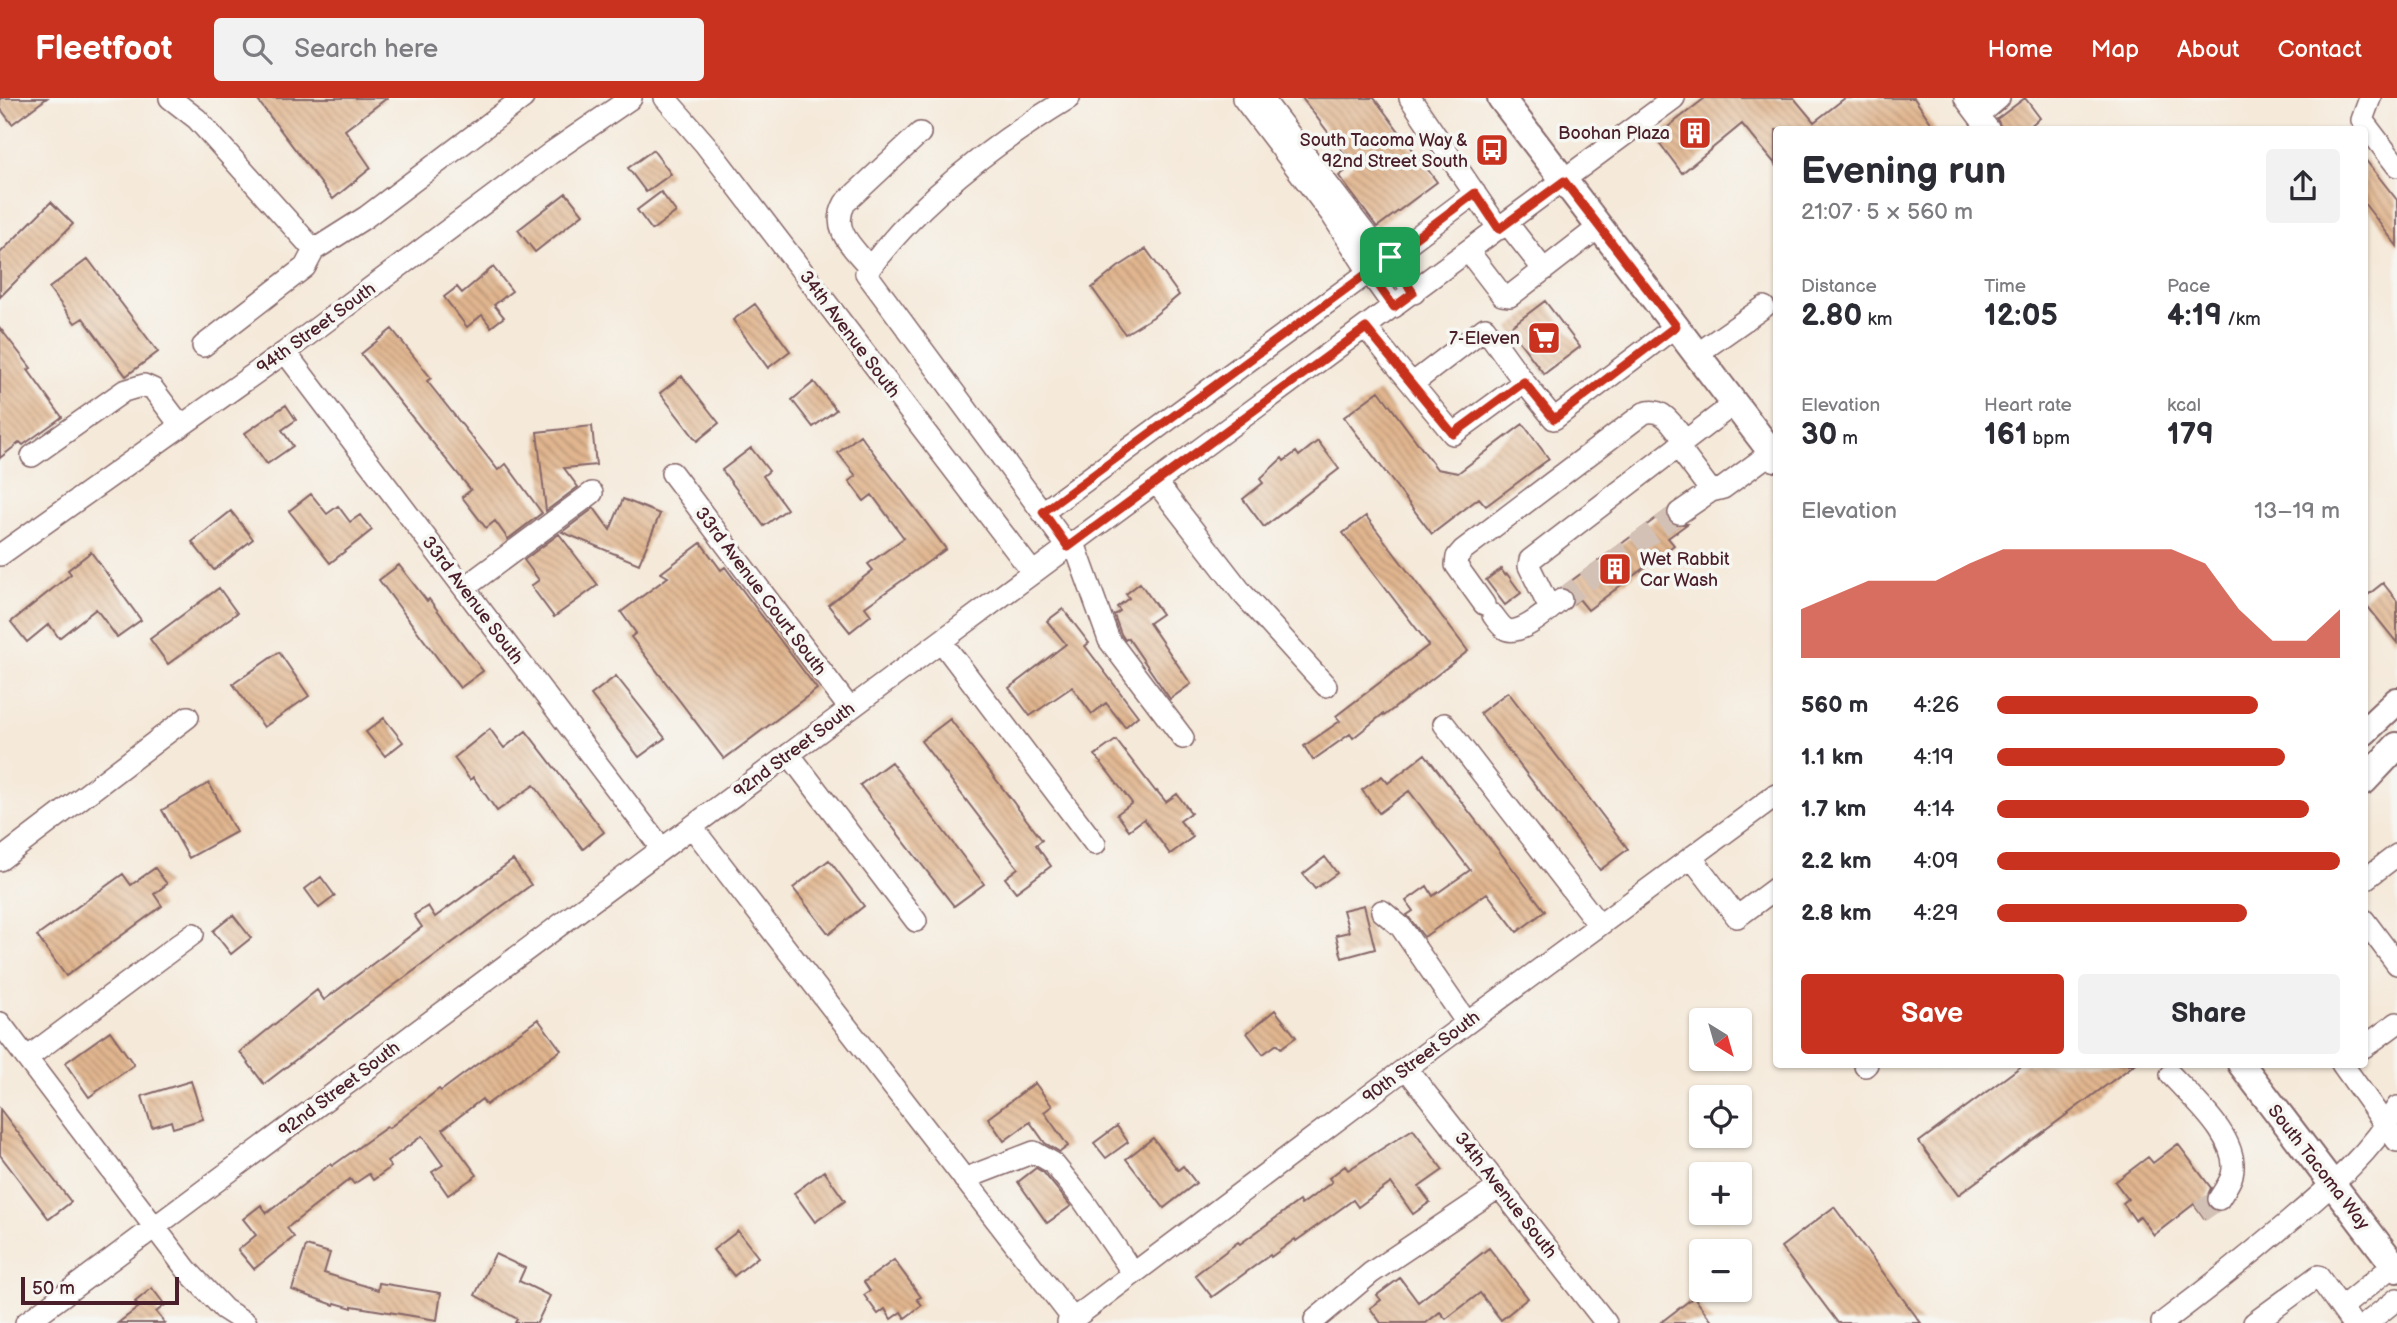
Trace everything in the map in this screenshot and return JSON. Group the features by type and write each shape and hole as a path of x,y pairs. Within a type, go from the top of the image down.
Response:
{"main road":[{"path":"1501,98 1773,454"},
{"path":"2368,728 2397,701"},
{"path":"2368,777 2397,746"},
{"name":"South Tacoma Way","path":"2244,1068 2395,1267"},
{"path":"2261,1068 2272,1105"}],"street":[{"path":"170,98 204,127 314,250"},
{"path":"190,98 204,127"},
{"path":"203,346 305,267 314,250 366,217 523,98"},
{"name":"94th Street South","path":"0,555 285,352 551,153 631,98"},
{"name":"34th Avenue South","path":"665,98 705,144 1033,573"},
{"path":"1069,98 980,157 930,201 882,251 866,273 1043,512 1071,545 1109,640 1183,738"},
{"path":"1243,98 1332,215 1394,307"},
{"path":"1262,98 1365,233 1390,257 1413,293"},
{"path":"1410,98 1475,193 1544,270"},
{"name":"92nd Street South","path":"26,1323 1674,98"},
{"path":"1965,98 1984,122 1999,98"},
{"path":"2367,126 2362,120 2370,98"},
{"path":"2368,128 2397,166"},
{"path":"870,268 838,224 839,213 845,203 920,133"},
{"path":"1390,257 1475,193"},
{"path":"1469,252 1502,295 1510,296 1599,228"},
{"path":"1043,512 1369,272"},
{"path":"1697,354 1764,307"},
{"path":"1412,384 1485,328 1554,419 1676,326"},
{"path":"1366,328 1453,434 1524,382"},
{"name":"33rd Avenue South","path":"285,352 662,849"},
{"path":"32,456 124,391 144,384 153,389 181,426"},
{"path":"1710,491 1681,444 1668,418 1660,412 1644,413 1463,550 1457,557 1456,565 1503,628 1510,631 1522,629 1556,604 1529,566 1530,560 1681,444 1735,403"},
{"path":"1679,513 1710,491 1723,488 1773,456"},
{"name":"33rd Avenue Court South","path":"672,473 850,709"},
{"path":"1156,482 1242,593 1326,686"},
{"path":"464,588 593,493"},
{"path":"941,641 1095,844"},
{"path":"0,859 188,717"},
{"path":"1444,724 1599,925"},
{"path":"789,754 916,921"},
{"name":"90th Street South","path":"1071,1321 1773,796"},
{"path":"691,827 1071,1321"},
{"path":"2368,877 2397,855"},
{"path":"1691,857 1737,917 1773,890"},
{"path":"1382,911 1401,927 1467,1023"},
{"path":"2368,925 2397,964"},
{"path":"27,1058 193,934"},
{"path":"0,1023 198,1284 224,1308 246,1323"},
{"path":"2368,1044 2397,1023"},
{"name":"34th Avenue South","path":"1406,1068 1606,1323"},
{"path":"2345,1068 2392,1134"},
{"path":"2171,1075 2221,1130 2232,1152 2232,1175 2219,1199"},
{"path":"2162,1323 2224,1277 2392,1134 2397,1107"},
{"path":"964,1179 1034,1152 1053,1163 1083,1200 1133,1273"},
{"path":"1315,1320 1371,1273 1499,1186"},
{"path":"2254,1323 2318,1276 2347,1315 2395,1267"},
{"path":"2367,1323 2397,1299"}],"building":[{"path":"0,98 47,98 12,124 0,108"},
{"path":"256,98 387,98 345,130 371,168 333,199"},
{"path":"1302,98 1374,98 1437,182 1377,227 1339,176 1353,165"},
{"name":"Boohan Plaza","path":"1705,98 1794,98 1814,122 1845,98 1914,98 1933,126 1773,126 1773,161 1742,124 1682,173 1655,137"},
{"path":"2025,98 2040,118 2030,126 2000,126 1997,119"},
{"path":"653,150 671,174 646,192 628,168"},
{"path":"2368,163 2397,200 2397,246 2368,208"},
{"path":"661,192 676,212 652,230 637,210"},
{"path":"566,193 583,214 535,252 518,230"},
{"path":"51,202 73,224 0,297 0,253"},
{"path":"1146,249 1179,295 1153,317 1125,334 1092,288"},
{"path":"88,259 158,352 126,376 83,318 75,323 49,288"},
{"path":"493,267 512,291 494,305 504,317 491,327 482,315 467,327 444,297 457,287 462,293"},
{"name":"7-Eleven","path":"1545,301 1580,347 1544,374 1509,328"},
{"path":"755,304 790,351 768,368 733,320"},
{"path":"0,328 31,368 28,370 62,417 23,445 20,442 0,458"},
{"path":"392,329 431,378 427,381 498,470 506,464 542,513 508,539 495,521 486,528 462,497 471,490 361,354"},
{"path":"682,376 719,423 697,441 660,393"},
{"path":"814,382 836,410 813,427 792,400"},
{"path":"1379,391 1437,469 1458,473 1523,424 1549,459 1486,506 1479,498 1432,534 1344,417"},
{"path":"286,405 296,420 282,430 293,446 267,464 245,433"},
{"path":"592,426 596,465 564,468 578,487 546,511 537,432"},
{"path":"860,435 946,549 865,607 871,615 850,632 828,605 873,570 868,564 904,538 872,495 864,501 849,481 856,476 838,453"},
{"path":"1318,441 1339,469 1264,527 1243,499 1263,483 1260,479 1282,458 1284,461 1296,452 1299,456"},
{"path":"751,448 769,471 763,476 787,509 764,526 722,470"},
{"path":"311,494 327,514 338,506 350,522 360,515 372,530 330,563 289,511"},
{"path":"623,499 660,514 639,564 562,532 594,508 610,530"},
{"name":"Wet Rabbit Car Wash","path":"1667,510 1668,520 1673,524 1687,524 1668,538 1674,545 1588,610 1579,599 1574,603 1571,592 1563,587"},
{"path":"231,511 253,539 214,570 192,542"},
{"path":"1366,516 1468,651 1353,738 1350,734 1313,760 1304,746 1340,721 1336,716 1429,645 1343,533"},
{"path":"559,534 598,585 554,617 531,586 539,580 524,560"},
{"path":"701,543 721,570 725,567 817,689 724,759 631,637 636,633 621,612 668,577 661,573"},
{"path":"91,552 141,620 117,637 96,609 59,638 49,624 27,642 11,622 71,574 68,570"},
{"path":"399,565 427,601 429,599 483,671 460,688 379,580"},
{"path":"1501,569 1521,593 1505,605 1486,580"},
{"path":"1140,583 1162,614 1149,623 1191,684 1170,699 1128,638 1125,640 1121,634 1114,615 1120,611 1117,607 1129,598 1126,594"},
{"path":"2383,583 2397,601 2397,643 2368,607 2368,595"},
{"path":"219,588 237,613 168,664 150,639"},
{"path":"1063,609 1089,643 1085,646 1138,716 1125,727 1106,703 1092,714 1072,687 1030,716 1009,688 1066,644 1047,621"},
{"path":"279,652 309,696 264,727 233,684"},
{"path":"616,676 665,738 639,757 591,695"},
{"path":"1508,692 1628,849 1600,870 1480,713"},
{"path":"384,718 403,742 385,756 366,732"},
{"path":"950,719 1042,840 1036,845 1051,866 1016,892 1005,878 1018,868 921,741"},
{"path":"490,729 504,748 526,731 604,832 583,849 534,785 497,811 473,777 470,780 454,758"},
{"path":"1116,740 1166,802 1177,794 1191,813 1180,821 1193,837 1170,854 1144,819 1129,830 1117,814 1132,803 1095,755"},
{"path":"1425,754 1545,911 1517,932 1487,893 1424,937 1407,915 1413,911 1406,901 1427,886 1433,896 1470,870 1409,791 1379,813 1362,790 1382,776 1388,783"},
{"path":"891,762 984,884 954,906 860,785"},
{"path":"209,783 236,832 189,858 162,810"},
{"path":"1325,857 1337,873 1315,889 1303,874"},
{"path":"513,860 531,885 264,1084 240,1052 317,990 324,1000 422,927 414,915 428,906 435,917"},
{"path":"829,860 864,906 829,934 793,888"},
{"path":"155,868 167,884 154,894 162,906 66,976 37,936 123,874 131,885"},
{"path":"321,877 335,896 319,908 305,889"},
{"path":"1364,905 1375,949 1342,958 1336,935 1349,932 1343,910"},
{"path":"233,915 251,938 231,954 213,931"},
{"path":"1275,1010 1296,1037 1281,1048 1277,1044 1263,1054 1247,1033"},
{"path":"538,1019 561,1050 486,1105 482,1099 443,1129 477,1175 448,1195 432,1172 443,1165 422,1136 387,1162 391,1167 373,1180 369,1174 354,1184 350,1179 287,1228 294,1237 254,1269 238,1250 256,1235 243,1219 261,1205 267,1213 330,1164 332,1166 389,1128"},
{"path":"110,1031 134,1065 89,1097 65,1063"},
{"path":"2019,1068 2130,1068 1958,1195 1919,1142"},
{"path":"191,1081 203,1119 173,1128 171,1121 152,1127 142,1096"},
{"path":"1035,1083 1052,1106 1044,1112 1068,1146 1060,1152 1045,1143 1030,1122 1004,1141 988,1118"},
{"path":"0,1109 71,1202 49,1219 0,1155"},
{"path":"1117,1126 1128,1142 1106,1158 1094,1143"},
{"path":"1413,1129 1443,1170 1419,1187 1430,1202 1413,1214 1391,1183 1358,1207 1353,1200 1212,1297 1195,1275 1299,1201 1301,1205 1332,1182 1329,1178 1345,1166 1348,1170"},
{"path":"1153,1138 1178,1170 1183,1166 1196,1183 1164,1208 1126,1159"},
{"path":"2178,1144 2211,1188 2206,1199 2208,1206 2216,1211 2205,1219 2194,1204 2154,1235 2140,1216 2135,1220 2123,1203 2128,1199 2115,1182 2148,1157 2153,1163"},
{"path":"1036,1168 1044,1173 1071,1206 1047,1223 1018,1182"},
{"path":"824,1171 845,1201 815,1222 794,1193"},
{"path":"1834,1207 1921,1323 1838,1323 1781,1247"},
{"path":"738,1231 758,1257 734,1276 713,1250"},
{"path":"306,1246 330,1253 324,1273 378,1290 379,1283 441,1293 437,1320 352,1308 335,1303 334,1305 292,1290"},
{"path":"1489,1248 1528,1298 1501,1320 1480,1293 1446,1319 1440,1312 1426,1323 1381,1323 1370,1308 1381,1300 1377,1295 1400,1278 1418,1302"},
{"path":"495,1254 525,1268 519,1281 550,1296 537,1323 515,1323 517,1319 475,1295"},
{"path":"894,1260 921,1297 917,1299 922,1305 905,1318 901,1312 891,1319 885,1309 878,1314 864,1295 870,1291 864,1282"},
{"path":"152,1288 165,1305 156,1312 165,1323 118,1323 139,1307 135,1302"},
{"path":"1689,1301 1698,1302 1713,1323 1660,1323"}],"tunnel":[{"path":"1561,600 1679,513"},
{"path":"2200,1212 2219,1199"}],"place":[{"name":"Boohan Plaza","path":"1695,133"},
{"name":"South Tacoma Way & 92nd Street South","path":"1492,150"},
{"name":"7-Eleven","path":"1544,338"},
{"name":"Wet Rabbit Car Wash","path":"1615,569"}],"route":[{"path":"1564,181 1676,326 1554,419 1524,382 1453,434 1366,328 1068,547 1043,512 1369,272 1394,307 1413,293 1390,257 1475,193 1499,229 1564,181"}]}
